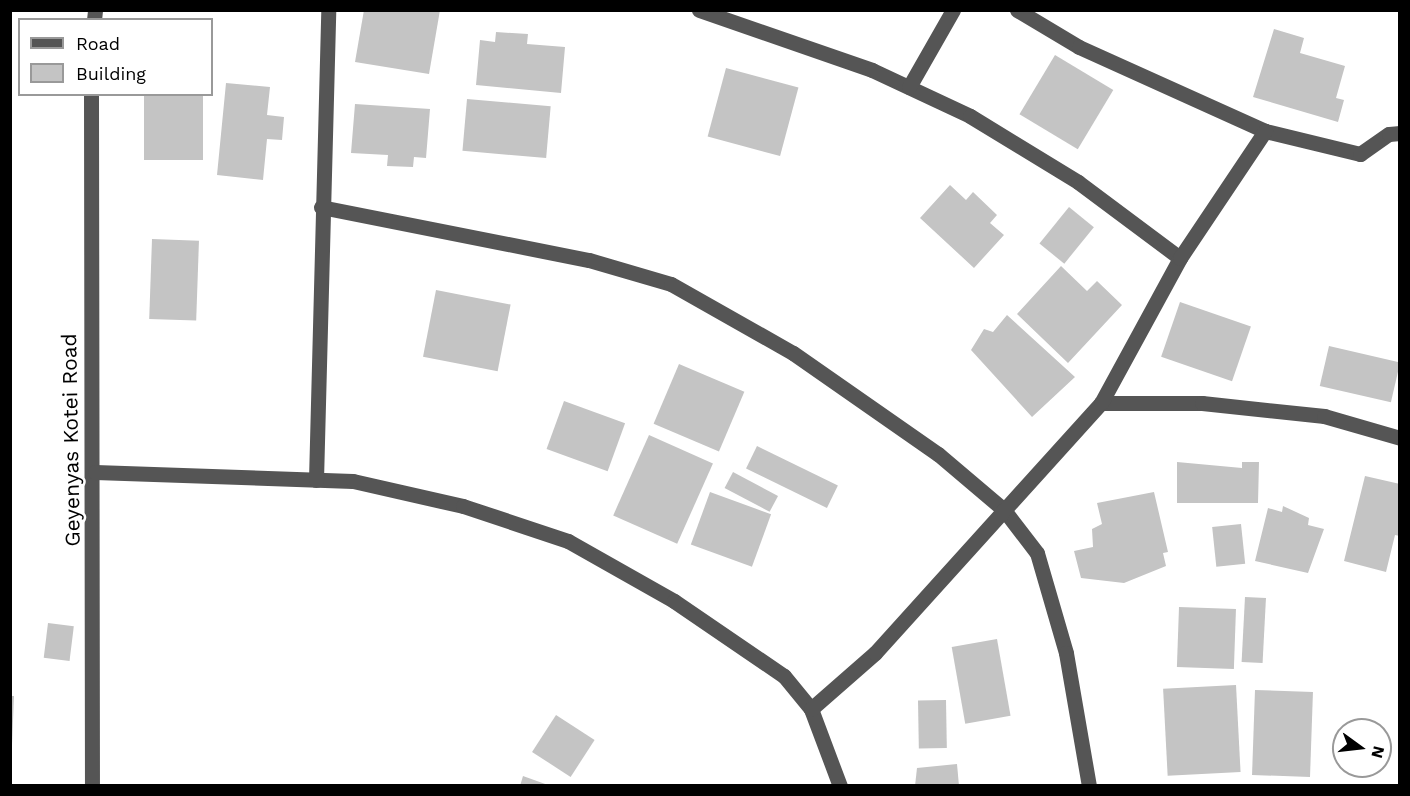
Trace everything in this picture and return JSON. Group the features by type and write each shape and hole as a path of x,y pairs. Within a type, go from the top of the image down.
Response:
{"street":[{"path":"316,480 321,207 328,10"},
{"path":"699,10 909,87 970,116 1078,182 1180,258"},
{"path":"909,87 953,10"},
{"path":"1017,10 1079,47 1265,131 1360,154 1389,134 1400,134"},
{"name":"Geyenyas Kotei Road","path":"92,96 90,376 95,472 92,786"},
{"path":"811,709 875,653 1101,403 1180,258 1265,131"},
{"path":"321,207 568,256 671,284 731,314 884,413 1004,510 1037,553 1052,594 1089,786"},
{"path":"1101,403 1202,403 1324,416 1400,438"},
{"path":"95,472 316,480 410,492 568,541 748,650 784,676 811,709 840,786"}],"building":[{"path":"364,10 440,10 429,74 355,62"},
{"path":"1274,29 1304,38 1300,53 1345,66 1336,98 1344,100 1338,122 1253,97"},
{"path":"496,32 528,34 527,44 565,47 561,93 476,85 480,40 495,42"},
{"path":"1055,55 1113,90 1078,149 1019,114"},
{"path":"726,68 798,87 780,156 708,137"},
{"path":"226,83 270,87 267,115 284,117 282,140 267,139 263,180 217,175"},
{"path":"144,96 203,96 203,160 144,160"},
{"path":"467,99 551,106 546,158 462,151"},
{"path":"355,104 430,109 426,158 414,157 413,167 387,166 388,155 351,153"},
{"path":"950,185 966,200 973,192 997,215 990,223 1004,235 974,268 920,218"},
{"path":"1069,207 1094,227 1064,264 1039,244"},
{"path":"152,239 199,241 196,321 149,319"},
{"path":"1061,266 1087,291 1097,281 1122,305 1068,363 1017,314"},
{"path":"436,290 511,305 498,371 423,357"},
{"path":"1180,302 1251,326 1232,381 1161,357"},
{"path":"1007,315 1075,377 1032,417 971,350 984,329 993,332"},
{"path":"1329,346 1400,362 1391,402 1320,386"},
{"path":"679,364 744,392 719,452 654,424"},
{"path":"564,401 625,423 608,471 547,449"},
{"path":"649,435 713,463 677,544 613,515"},
{"path":"757,446 838,485 827,508 746,468"},
{"path":"1177,462 1242,468 1242,462 1259,462 1258,503 1177,503"},
{"path":"733,472 778,496 770,512 725,488"},
{"path":"1365,476 1400,484 1400,536 1395,535 1386,572 1344,561"},
{"path":"710,492 771,514 752,567 691,545"},
{"path":"1154,492 1168,552 1163,553 1166,566 1124,583 1081,578 1074,551 1093,547 1092,529 1102,524 1097,503"},
{"path":"1283,506 1309,518 1308,525 1324,529 1308,573 1255,561 1268,508 1282,512"},
{"path":"1241,524 1245,564 1216,567 1212,527"},
{"path":"1245,597 1266,598 1263,663 1242,662"},
{"path":"1179,607 1236,609 1234,669 1177,667"},
{"path":"48,623 74,626 70,661 44,658"},
{"path":"997,639 1011,716 965,724 952,647"},
{"path":"1236,685 1241,772 1168,776 1163,689"},
{"path":"1255,690 1313,692 1310,777 1252,775"},
{"path":"10,696 14,696 12,745 10,745"},
{"path":"918,700 946,700 947,748 919,748"},
{"path":"556,715 595,740 571,777 532,752"},
{"path":"957,764 959,786 915,786 917,768"},
{"path":"523,776 548,785 548,786 520,786"}]}
